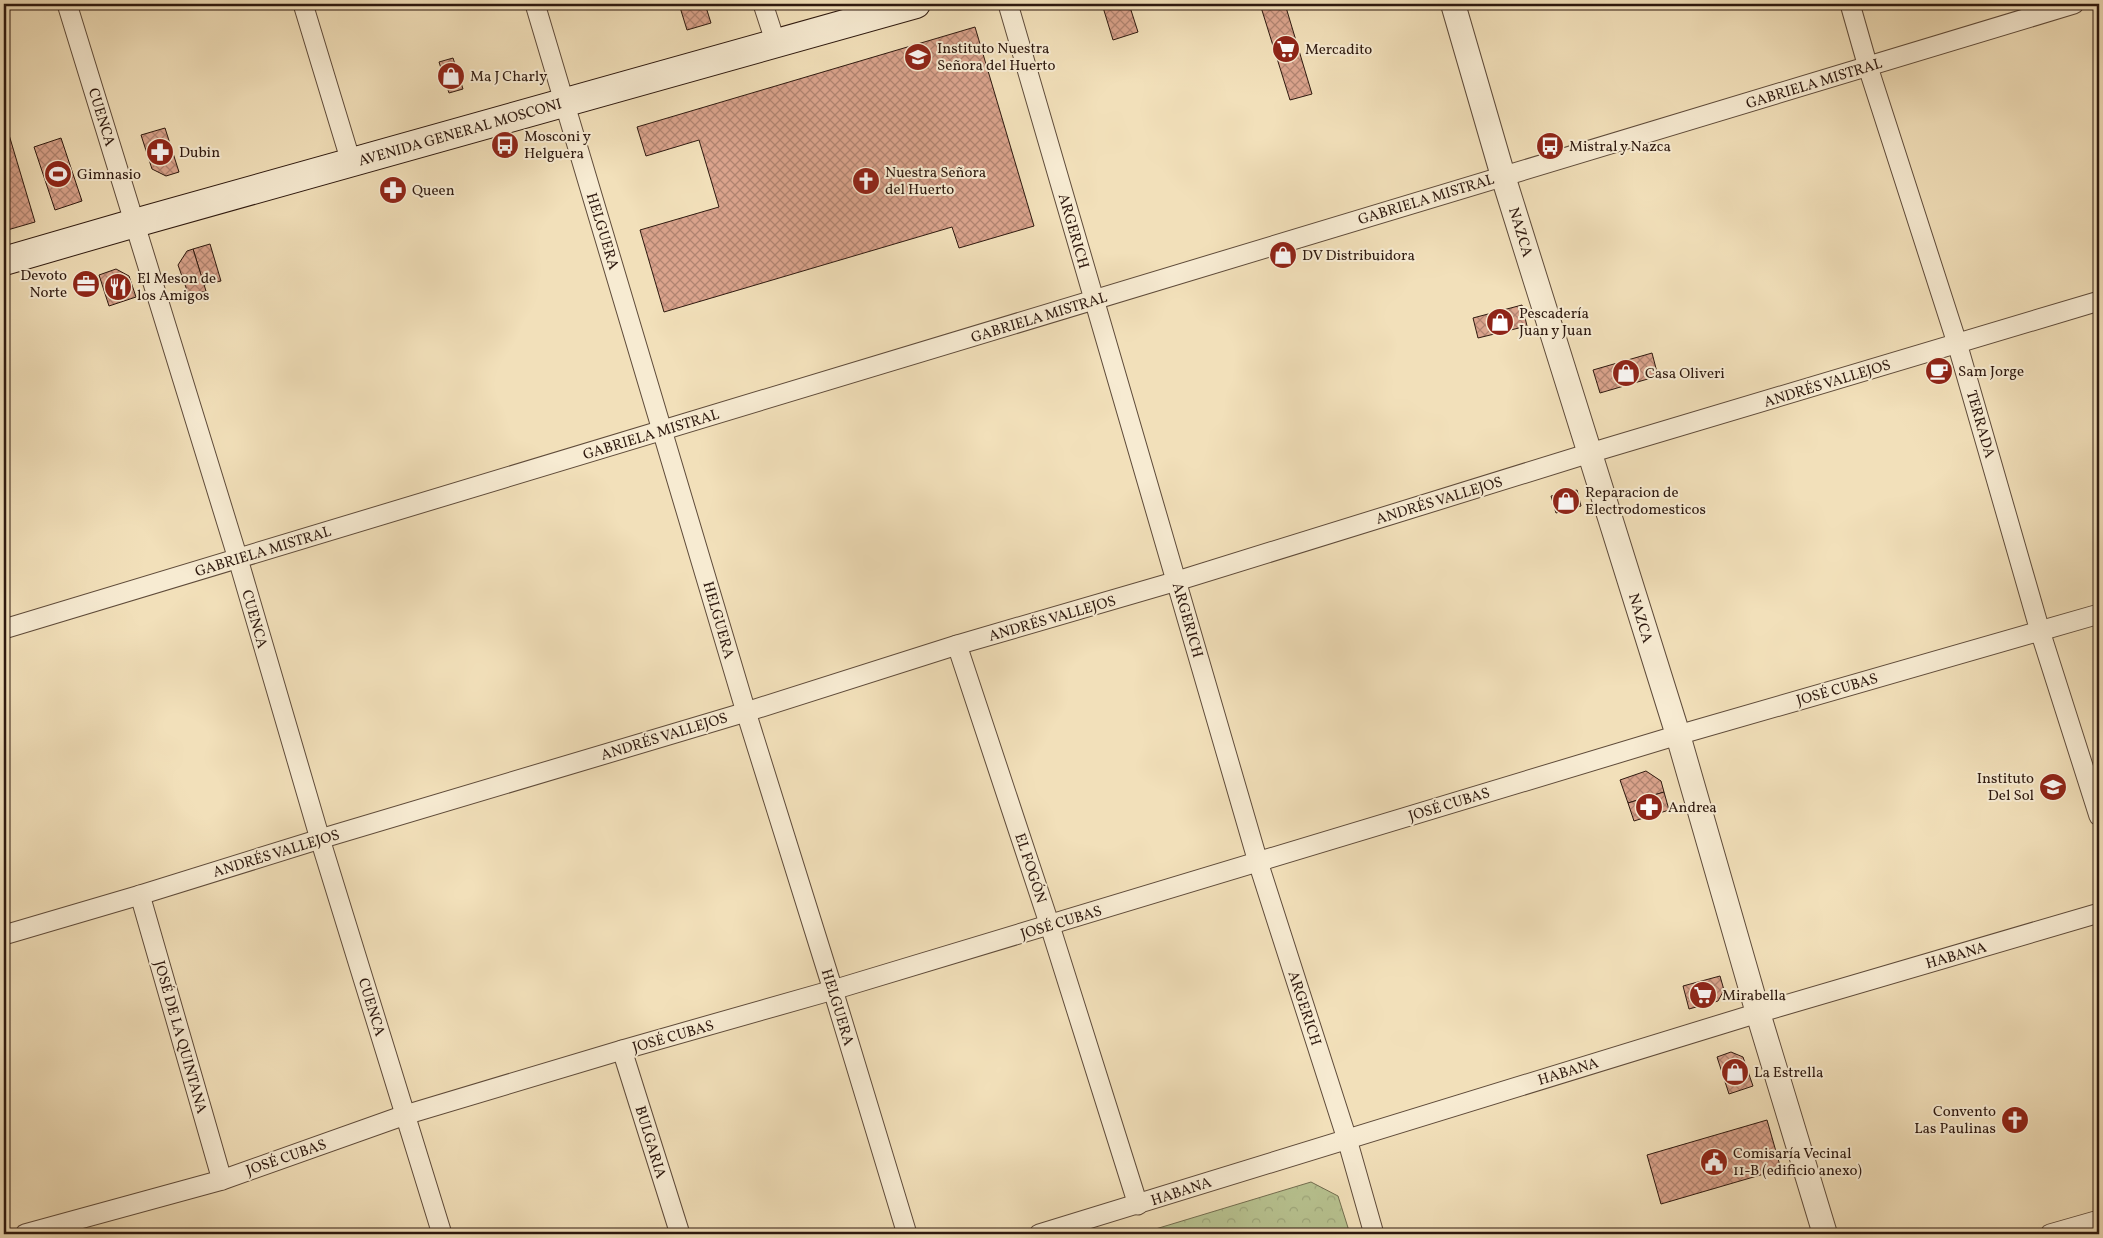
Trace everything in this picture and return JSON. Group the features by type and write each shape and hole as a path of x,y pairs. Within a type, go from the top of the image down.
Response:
{"main road":[{"name":"AVENIDA GENERAL MOSCONI","path":"4,261 135,222 916,4"}],"street":[{"name":"CUENCA","path":"67,4 238,559 320,839 442,1234"},
{"path":"303,4 350,162"},
{"name":"HELGUERA","path":"535,4 746,712 833,990 906,1234"},
{"path":"764,4 776,44"},
{"name":"ARGERICH","path":"1008,4 1258,862 1347,1139 1374,1234"},
{"name":"NAZCA","path":"1453,4 1503,176 1678,735 1758,1013 1825,1234"},
{"name":"TERRADA","path":"1850,4 1868,67 1957,343 2040,631 2099,816"},
{"name":"GABRIELA MISTRAL","path":"4,628 2074,4"},
{"name":"ANDRÉS VALLEJOS","path":"4,935 746,712 1590,453 2099,301"},
{"name":"JOSÉ CUBAS","path":"25,1234 222,1180 406,1115 622,1050 1050,926 1678,735 2099,614"},
{"name":"EL FOGÓN","path":"957,646 1050,926 1138,1205"},
{"name":"JOSÉ DE LA QUINTANA","path":"140,895 222,1180"},
{"name":"HABANA","path":"1039,1234 1758,1013 2099,913"},
{"name":"BULGARIA","path":"622,1050 680,1234"},
{"path":"2050,1234 2099,1220"}],"green space":[{"path":"1311,1182 1338,1196 1350,1234 1139,1234"}],"building":[{"path":"679,4 705,4 711,23 687,30"},
{"path":"1102,4 1129,4 1138,32 1113,40"},
{"name":"Mercadito","path":"1260,4 1285,4 1312,94 1290,100"},
{"name":"Nuestra Señora del Huerto","path":"975,27 1034,226 959,248 952,227 664,312 640,230 719,207 699,140 646,156 637,127"},
{"name":"Ma J Charly","path":"453,58 463,89 449,93 439,62"},
{"path":"4,118 35,222 4,231"},
{"name":"Dubin","path":"165,128 179,172 166,176 152,169 141,135"},
{"name":"Gimnasio","path":"61,138 82,201 55,210 34,147"},
{"path":"210,244 221,281 204,285 193,249"},
{"path":"193,249 206,291 189,296 178,265 187,251"},
{"name":"El Meson de los Amigos","path":"116,269 129,276 136,297 109,306 99,275"},
{"name":"Pescadería Juan y Juan","path":"1522,305 1527,326 1478,338 1473,318"},
{"name":"Casa Oliveri","path":"1652,353 1658,376 1600,393 1593,370"},
{"name":"Reparacion de Electrodomesticos","path":"1577,490 1581,506 1556,513 1551,496"},
{"path":"1646,771 1661,781 1664,792 1628,803 1620,780"},
{"name":"Andrea","path":"1664,792 1669,810 1634,821 1628,803"},
{"name":"Mirabella","path":"1720,976 1724,990 1718,1001 1689,1009 1683,986"},
{"name":"La Estrella","path":"1731,1052 1743,1057 1753,1086 1729,1094 1717,1057"},
{"name":"Comisaría Vecinal 11-B (edificio anexo)","path":"1767,1120 1781,1169 1661,1204 1647,1155"}],"place":[{"name":"Mercadito","path":"1286,49"},
{"name":"Instituto Nuestra Señora del Huerto","path":"918,57"},
{"name":"Ma J Charly","path":"451,76"},
{"name":"Mosconi y Helguera","path":"505,145"},
{"name":"Mistral y Nazca","path":"1550,146"},
{"name":"Dubin","path":"160,152"},
{"name":"Gimnasio","path":"58,174"},
{"name":"Nuestra Señora del Huerto","path":"866,181"},
{"name":"Queen","path":"393,190"},
{"name":"DV Distribuidora","path":"1283,255"},
{"name":"Devoto Norte","path":"86,284"},
{"name":"El Meson de los Amigos","path":"118,287"},
{"name":"Pescadería Juan y Juan","path":"1500,322"},
{"name":"Sam Jorge","path":"1939,371"},
{"name":"Casa Oliveri","path":"1626,373"},
{"name":"Reparacion de Electrodomesticos","path":"1566,501"},
{"name":"Instituto Del Sol","path":"2053,787"},
{"name":"Andrea","path":"1649,807"},
{"name":"Mirabella","path":"1703,995"},
{"name":"La Estrella","path":"1735,1072"},
{"name":"Convento Las Paulinas","path":"2015,1120"},
{"name":"Comisaría Vecinal 11-B (edificio anexo)","path":"1714,1162"}]}
